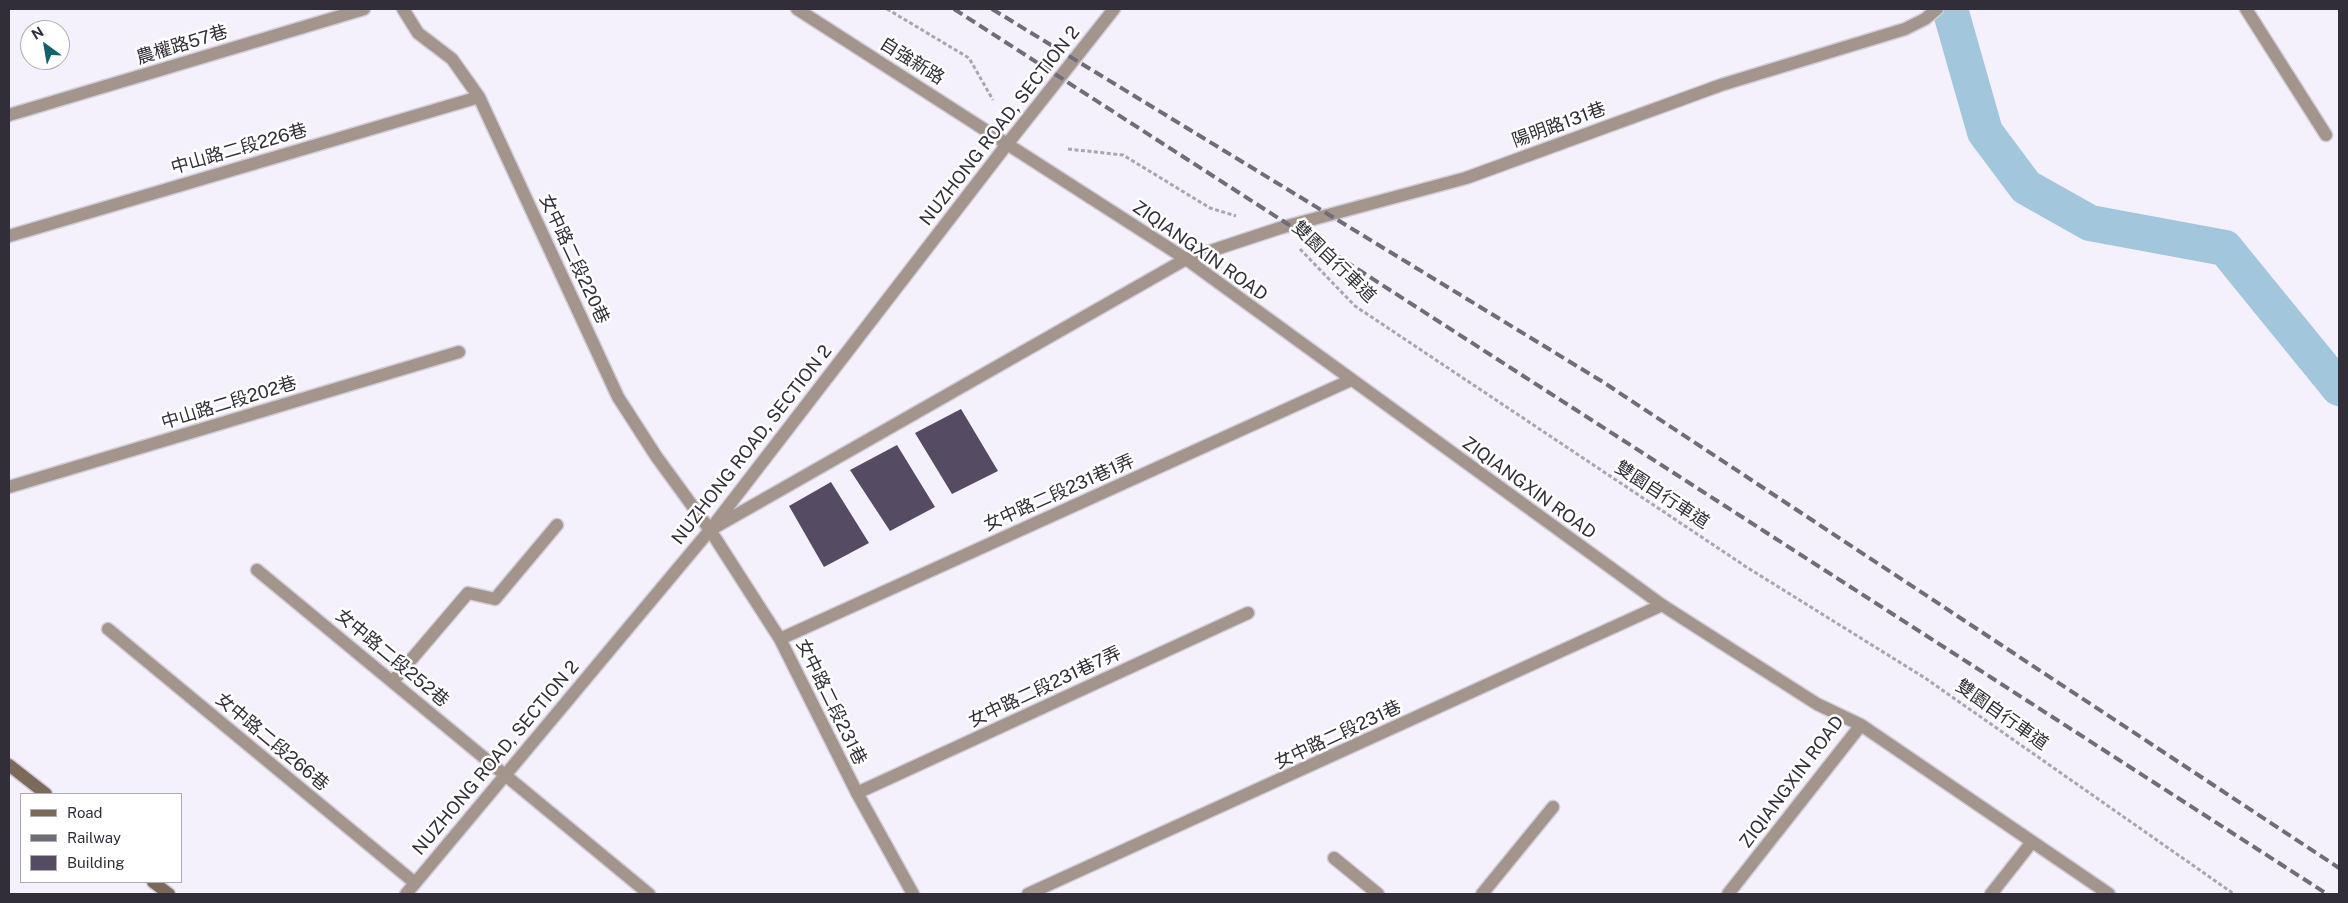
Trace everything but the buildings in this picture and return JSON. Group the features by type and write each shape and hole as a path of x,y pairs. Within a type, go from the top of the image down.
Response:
{"street":[{"name":"農權路57巷","path":"9,115 364,9"},
{"name":"女中路二段220巷","path":"404,9 418,33 452,59 479,97 618,396 656,456 710,530"},
{"name":"自強新路","path":"797,9 1008,143"},
{"name":"NUZHONG ROAD, SECTION 2","path":"406,894 504,774 710,530 1008,143 1114,9"},
{"name":"陽明路131巷","path":"710,530 1186,259 1280,228 1466,178 1721,85 1904,29 1925,19 1937,9"},
{"path":"2246,9 2326,135"},
{"name":"中山路二段226巷","path":"9,236 479,97"},
{"name":"ZIQIANGXIN ROAD","path":"1008,143 1186,259 1662,606 1817,704 1861,725 1728,894"},
{"name":"中山路二段202巷","path":"9,487 459,352"},
{"name":"女中路二段231巷1弄","path":"780,639 1351,380"},
{"path":"393,681 468,593 494,598 557,525"},
{"name":"女中路二段231巷","path":"710,530 780,639 857,793 913,894"},
{"name":"女中路二段252巷","path":"257,570 649,894"},
{"name":"女中路二段231巷","path":"1028,894 1662,606"},
{"name":"女中路二段231巷7弄","path":"857,793 1248,613"},
{"name":"女中路二段266巷","path":"108,629 415,883"},
{"path":"1861,725 2108,894"},
{"path":"9,765 45,793"},
{"path":"1482,894 1553,807"},
{"path":"1991,894 2032,842"},
{"path":"1334,858 1378,894"},
{"path":"154,883 168,894"}],"path":[{"path":"887,9 969,58 993,100"},
{"name":"雙園自行車道","path":"1068,149 1123,155 1210,208 1280,228 1355,306 1740,562 1925,678 2234,894"}],"waterway":[{"path":"1950,9 1985,132 2026,187 2090,223 2225,248 2339,388"}],"railway":[{"path":"954,9 2327,894"},
{"path":"992,9 1603,382 2339,868"}]}
